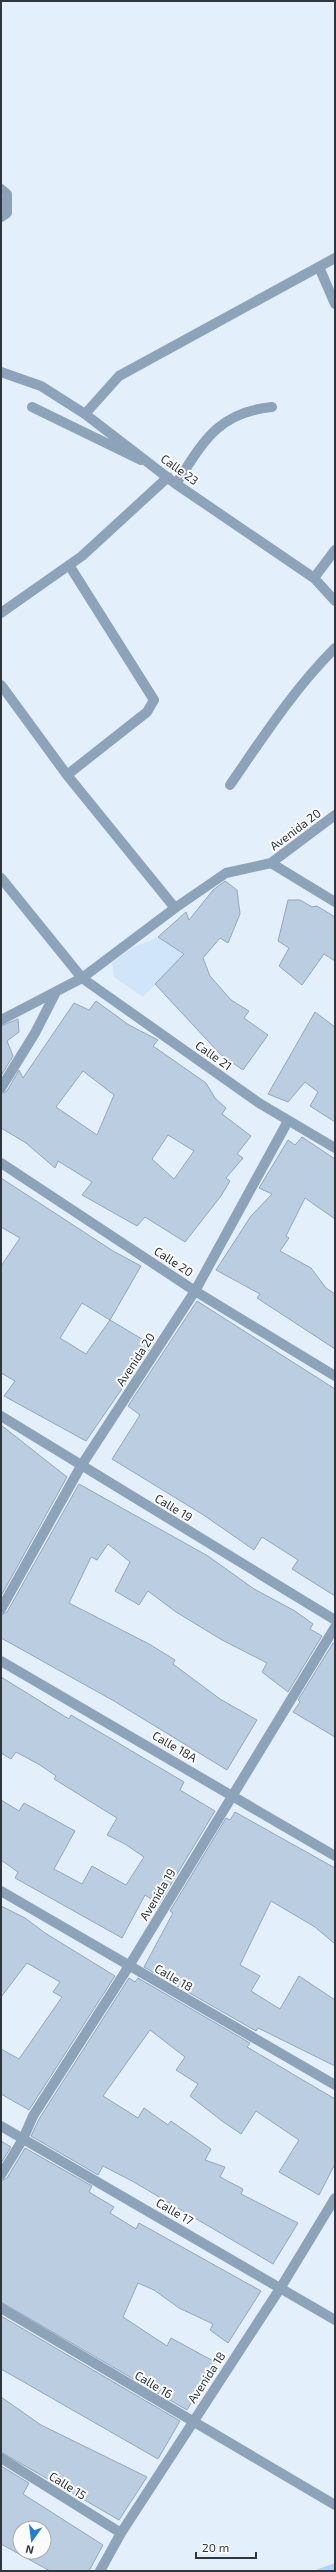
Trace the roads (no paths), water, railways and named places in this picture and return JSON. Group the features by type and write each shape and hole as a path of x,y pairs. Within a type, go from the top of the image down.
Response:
{"street":[{"path":"1,189 7,194 7,213 1,218"},
{"path":"85,414 119,376 335,258"},
{"path":"319,267 335,304"},
{"name":"Calle 23","path":"1,372 41,386 85,414 172,480 314,578 335,601"},
{"path":"32,407 134,459 149,462"},
{"path":"1,614 69,565 172,480 205,440 222,424 249,409 272,407"},
{"path":"314,578 335,550"},
{"path":"67,775 147,712 154,700 69,565"},
{"path":"230,785 283,708 314,669 335,648"},
{"path":"1,684 67,775 175,908"},
{"name":"Avenida 20","path":"271,863 335,815"},
{"path":"1,1020 82,978 175,908 226,873 271,863 335,902"},
{"name":"Calle 21","path":"1,878 82,978 288,1121 335,1148"},
{"path":"1,1088 34,1033 56,992"},
{"name":"Avenida 20","path":"1,1609 81,1466 195,1291 288,1121"},
{"name":"Calle 20","path":"1,1164 195,1291 335,1376"},
{"name":"Calle 19","path":"1,1416 335,1620"},
{"name":"Avenida 19","path":"1,2174 23,2139 33,2116 129,1966 335,1627"},
{"name":"Calle 18A","path":"1,1661 234,1795 335,1856"},
{"name":"Calle 18","path":"1,1891 335,2085"},
{"name":"Calle 17","path":"1,2126 281,2287 335,2320"},
{"name":"Avenida 18","path":"100,2571 121,2533 281,2287 335,2198"},
{"name":"Calle 16","path":"1,2308 335,2505"},
{"name":"Calle 15","path":"1,2458 121,2533"}]}
